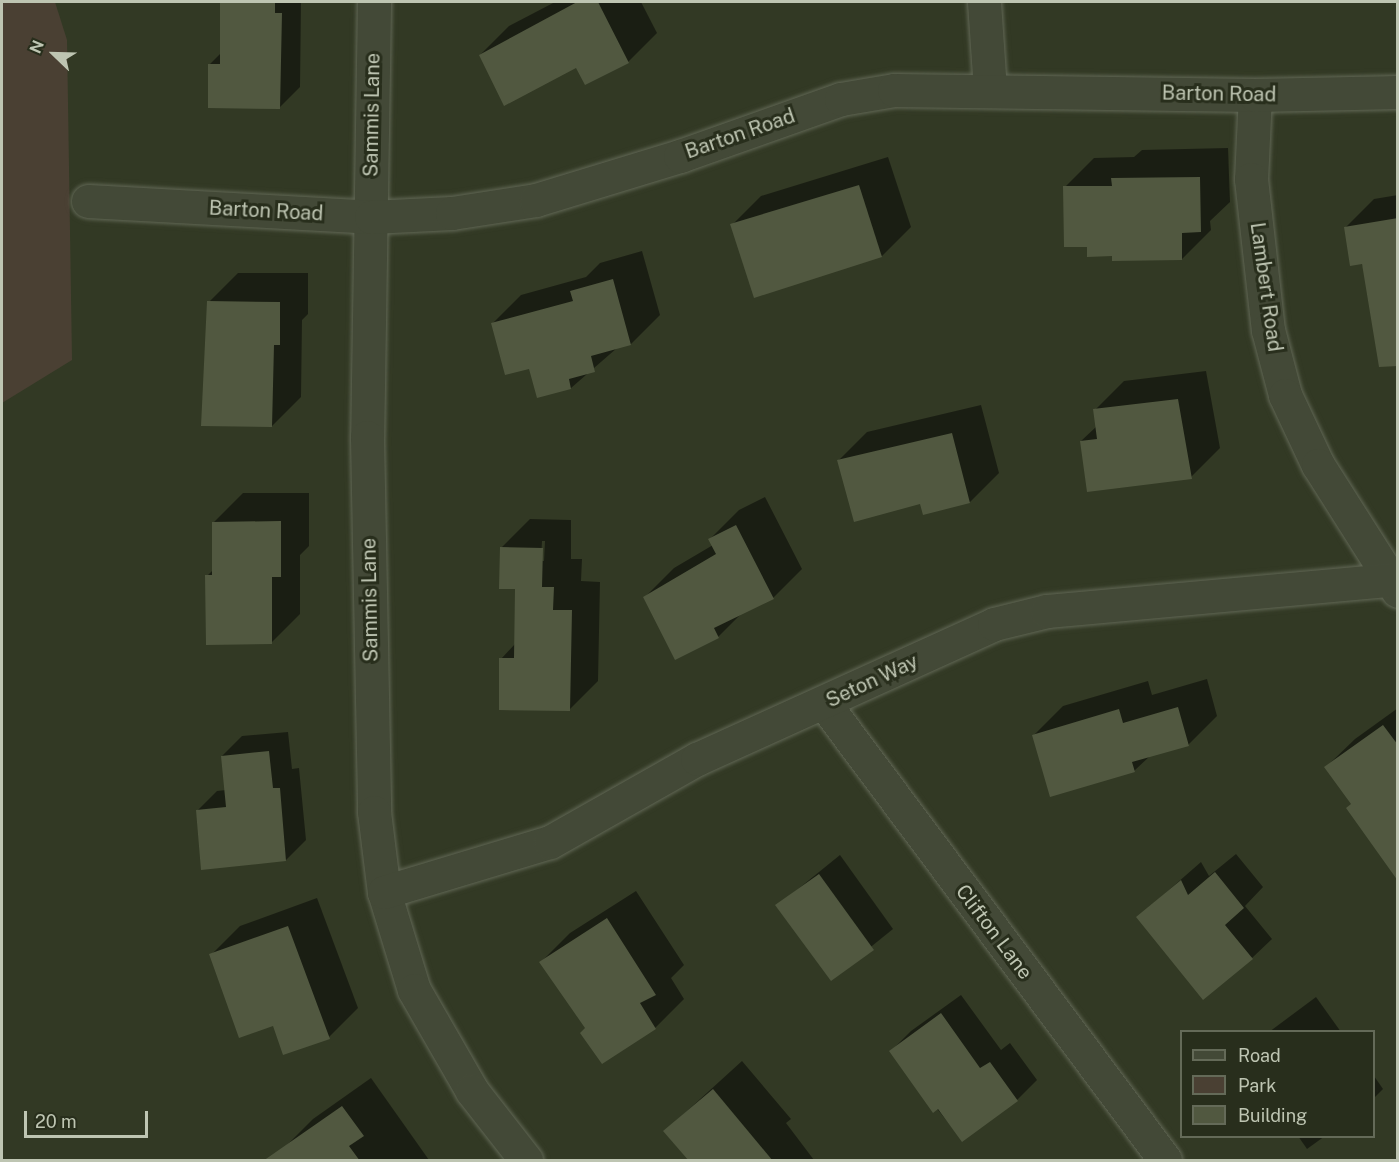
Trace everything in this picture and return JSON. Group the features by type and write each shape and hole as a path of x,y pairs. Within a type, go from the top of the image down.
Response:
{"street":[{"name":"Sammis Lane","path":"374,2 367,437 373,800 384,892 414,990 472,1091 526,1161"},
{"path":"984,2 990,90"},
{"name":"Barton Road","path":"88,201 370,217 452,213 536,200 680,156 841,99 894,90 1255,95 1398,92"},
{"name":"Lambert Road","path":"1255,95 1251,178 1268,330 1285,395 1318,465 1394,585"},
{"name":"Seton Way","path":"384,892 550,842 697,759 994,624 1047,611 1394,585"},
{"name":"Clifton Lane","path":"824,703 1165,1161"}],"green space":[{"path":"2,2 55,2 67,40 72,360 2,403"}],"building":[{"path":"220,2 275,2 275,13 282,13 280,109 208,108 208,64 220,64"},
{"path":"577,2 598,2 629,63 585,85 576,68 504,106 479,55"},
{"path":"1200,177 1201,232 1182,233 1182,260 1112,261 1112,256 1087,257 1087,247 1064,247 1063,186 1112,186 1111,178"},
{"path":"859,185 882,257 754,298 730,224"},
{"path":"1398,218 1398,366 1379,367 1362,264 1350,266 1344,227"},
{"path":"613,279 631,345 591,356 595,372 569,379 571,389 537,398 529,369 505,375 491,323 573,301 570,291"},
{"path":"207,301 280,302 280,345 274,345 272,427 201,426"},
{"path":"1178,399 1192,479 1087,492 1080,441 1097,439 1093,409"},
{"path":"952,433 970,503 923,515 920,504 854,522 837,460"},
{"path":"281,521 281,577 272,577 272,644 206,645 205,575 212,575 212,522"},
{"path":"736,525 774,599 714,628 719,638 675,660 643,597 716,554 708,539"},
{"path":"500,547 543,548 542,587 554,587 553,610 572,610 570,711 499,710 499,658 514,658 515,589 499,589"},
{"path":"1178,707 1189,746 1132,762 1135,772 1050,797 1032,735 1119,709 1123,723"},
{"path":"1383,725 1398,745 1398,881 1346,808 1351,804 1324,767"},
{"path":"269,751 273,788 280,788 286,861 201,870 196,810 226,807 221,756"},
{"path":"1215,872 1244,908 1225,925 1253,959 1203,1000 1136,917 1181,880 1188,895"},
{"path":"819,874 874,950 831,981 775,905"},
{"path":"607,918 656,995 640,1003 656,1029 602,1064 580,1033 585,1028 539,962"},
{"path":"288,926 330,1039 283,1055 273,1026 239,1038 209,954"},
{"path":"941,1013 980,1068 990,1062 1018,1101 962,1142 938,1109 933,1113 889,1051"},
{"path":"713,1089 773,1161 689,1161 663,1131"},
{"path":"342,1106 364,1136 349,1146 360,1161 263,1161"}]}
